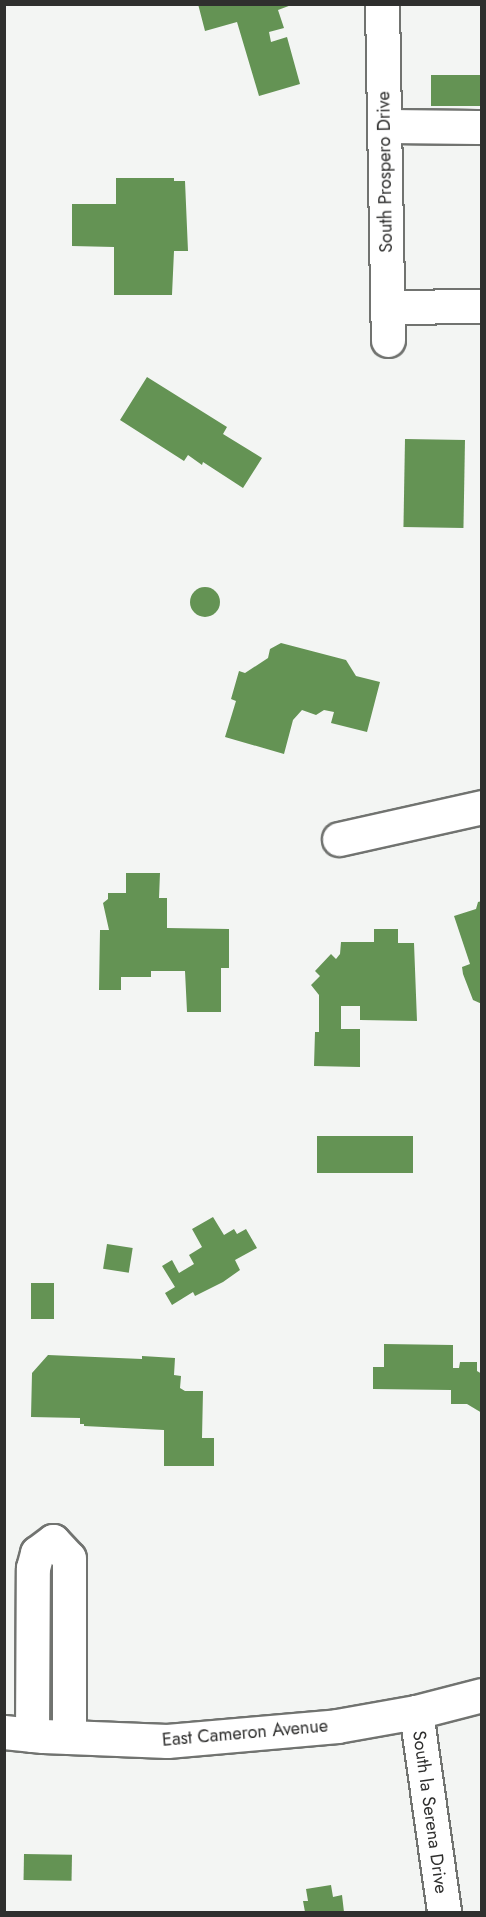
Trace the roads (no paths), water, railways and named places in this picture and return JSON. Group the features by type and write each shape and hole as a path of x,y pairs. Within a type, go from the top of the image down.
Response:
{"street":[{"name":"South Prospero Drive","path":"382,4 388,340"},
{"path":"384,126 482,127"},
{"path":"387,307 482,306"},
{"path":"339,839 482,807"},
{"path":"18,1733 33,1568 37,1553 52,1541 69,1558 69,1737"},
{"name":"East Cameron Avenue","path":"18,1733 167,1741 337,1726 416,1712 482,1695"},
{"name":"South la Serena Drive","path":"416,1712 444,1912"}]}
